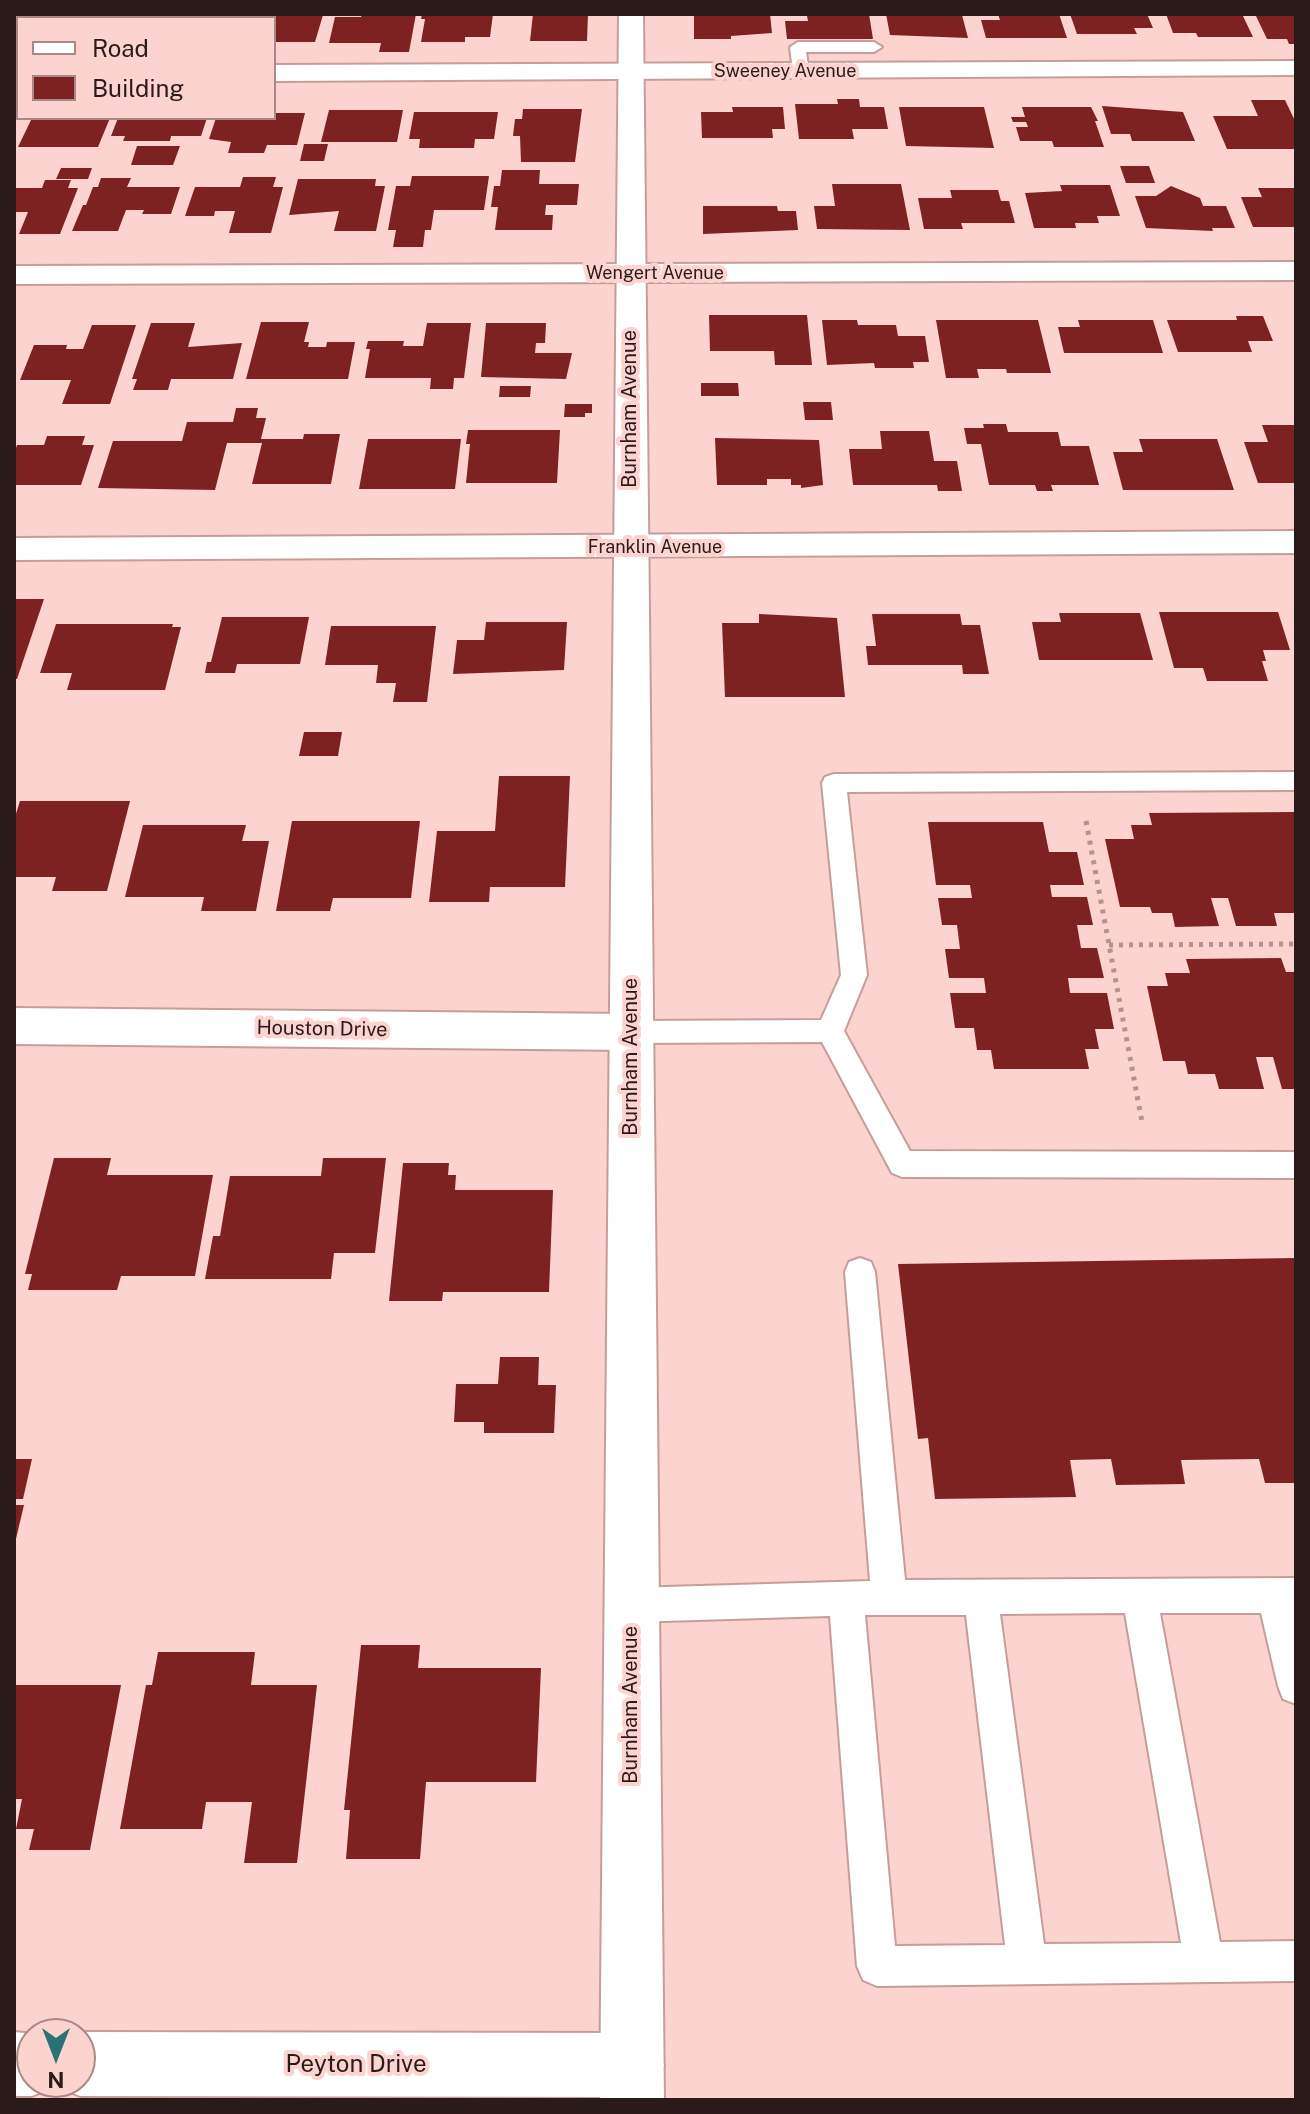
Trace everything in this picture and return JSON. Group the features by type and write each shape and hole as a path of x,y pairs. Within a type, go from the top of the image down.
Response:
{"street":[{"name":"Burnham Avenue","path":"631,14 632,2083"},
{"name":"Sweeney Avenue","path":"276,73 1296,68"},
{"name":"Wengert Avenue","path":"14,275 1296,271"},
{"name":"Franklin Avenue","path":"14,549 1296,542"},
{"name":"Houston Drive","path":"14,1026 630,1032"},
{"name":"Peyton Drive","path":"96,2065 632,2083"}],"lane":[{"path":"801,71 798,47 874,47"},
{"path":"830,1031 854,975 834,783 1296,781"},
{"path":"630,1032 830,1031"},
{"path":"830,1031 902,1164 1296,1165"},
{"path":"860,1272 889,1598"},
{"path":"631,1605 846,1598 1285,1595 1296,1686"},
{"path":"1140,1597 1204,1964"},
{"path":"846,1598 877,1966 1296,1961"},
{"path":"981,1598 1027,1966"}],"path":[{"path":"1080,783 1151,1166"},
{"path":"1109,945 1296,944"}],"building":[{"path":"14,14 42,14 16,16 14,41"},
{"path":"93,14 151,14 150,16"},
{"path":"155,14 241,14 240,16"},
{"path":"362,14 416,14 409,52 379,52 381,43 329,43 335,17 361,17"},
{"path":"422,14 493,14 490,37 465,37 465,42 421,42 425,19 421,19"},
{"path":"533,14 588,14 587,41 530,41"},
{"path":"694,14 770,14 772,33 731,36 731,39 694,39"},
{"path":"869,14 873,39 787,39 785,21 808,21 807,16"},
{"path":"886,14 962,15 968,38 890,35"},
{"path":"998,14 1059,14 1067,38 986,38 981,20 1000,20"},
{"path":"1070,14 1147,14 1153,28 1134,28 1137,34 1077,34"},
{"path":"1166,14 1243,16 1253,37 1198,37 1196,33 1173,33"},
{"path":"1255,14 1296,14 1296,44 1289,44 1287,39 1267,39"},
{"path":"323,15 315,42 276,42 276,16 267,16"},
{"path":"837,99 859,99 860,107 884,107 888,129 852,129 854,139 799,139 795,104 838,104"},
{"path":"1251,100 1285,100 1296,123 1296,149 1227,149 1213,116 1258,116"},
{"path":"1102,106 1183,112 1195,141 1132,141 1130,134 1111,134"},
{"path":"732,107 783,107 785,129 772,129 773,138 702,138 701,112 733,112"},
{"path":"899,107 984,107 994,148 906,146"},
{"path":"1022,107 1091,107 1104,147 1054,147 1052,141 1020,141 1016,127 1028,127 1026,122 1013,122 1011,117 1025,117"},
{"path":"523,109 582,109 575,162 521,162 520,136 513,136 515,119 522,119"},
{"path":"329,110 403,110 397,142 321,142"},
{"path":"414,112 498,112 494,139 475,139 474,148 419,148 420,139 409,139"},
{"path":"276,113 305,113 297,145 267,145 264,153 228,153 231,142 209,139 215,120 276,120"},
{"path":"31,120 109,120 98,147 18,147"},
{"path":"117,120 206,120 201,136 171,136 170,141 123,141 125,136 111,136"},
{"path":"304,144 328,144 324,161 300,161"},
{"path":"137,146 180,146 173,165 131,165"},
{"path":"1120,166 1149,166 1155,183 1126,183"},
{"path":"61,168 92,168 88,179 56,179"},
{"path":"502,170 540,170 539,184 579,184 577,205 546,205 545,215 553,215 552,230 495,230 498,207 491,207 494,186 500,186"},
{"path":"412,176 489,176 484,210 434,210 431,230 425,230 423,247 393,247 396,230 388,230 396,186 410,186"},
{"path":"243,177 276,177 273,187 283,187 271,233 229,233 235,211 215,211 214,216 185,216 195,187 240,187"},
{"path":"101,178 131,178 127,187 180,187 171,214 142,214 144,210 126,210 118,231 72,231 83,205 86,205 93,187 98,187"},
{"path":"298,179 376,179 375,186 385,186 376,231 334,231 339,211 289,215"},
{"path":"45,180 71,180 68,188 78,188 60,234 19,234 28,212 14,212 14,188 42,188"},
{"path":"832,184 901,184 910,230 817,229 814,206 835,206"},
{"path":"1060,185 1110,185 1120,216 1097,216 1099,223 1075,223 1076,228 1034,228 1025,193 1062,191"},
{"path":"1171,186 1200,198 1203,206 1226,206 1235,228 1212,228 1213,231 1146,228 1135,196 1156,196"},
{"path":"1258,188 1296,188 1296,227 1253,227 1241,197 1262,197"},
{"path":"950,190 998,190 1001,201 1009,201 1015,223 961,223 963,229 924,229 918,198 952,198"},
{"path":"703,206 777,206 778,211 796,211 798,230 703,234"},
{"path":"709,315 807,315 812,365 775,365 774,351 710,351"},
{"path":"1236,316 1263,316 1273,341 1248,341 1252,352 1178,352 1167,320 1237,320"},
{"path":"822,320 857,320 858,325 896,325 898,336 925,336 929,362 913,362 914,368 875,368 874,363 827,365"},
{"path":"936,320 1038,320 1051,373 977,369 979,378 946,378"},
{"path":"1078,320 1153,320 1163,353 1064,353 1058,327 1080,327"},
{"path":"261,322 309,322 304,342 309,342 308,347 326,347 327,342 355,342 348,379 246,379"},
{"path":"151,323 195,323 188,347 242,343 233,379 171,379 168,390 133,390 137,379 132,379"},
{"path":"427,323 471,323 464,378 454,378 453,389 430,389 431,378 365,378 370,349 366,349 368,341 404,341 403,346 423,346"},
{"path":"486,323 546,323 545,343 536,343 535,353 572,353 566,379 481,377"},
{"path":"92,325 136,325 110,404 62,404 71,380 20,380 34,345 67,345 66,349 83,349"},
{"path":"701,383 738,383 739,396 701,396"},
{"path":"500,386 531,386 530,397 499,397"},
{"path":"803,402 831,402 833,420 805,420"},
{"path":"565,404 592,404 592,413 585,413 585,417 564,417"},
{"path":"236,408 258,408 256,418 266,418 261,439 303,439 304,434 340,434 331,484 252,484 262,443 227,443 215,490 98,488 113,441 182,441 187,422 233,422"},
{"path":"983,424 1006,424 1008,432 1058,432 1061,446 1089,446 1099,485 1051,485 1053,491 1037,491 1035,485 989,485 981,444 967,444 964,428 984,428"},
{"path":"1262,425 1296,425 1296,483 1258,483 1244,442 1268,442"},
{"path":"468,430 560,430 557,483 466,483 470,444 466,444"},
{"path":"880,431 929,431 934,461 957,461 962,491 938,491 937,485 853,485 849,449 882,449"},
{"path":"47,436 85,436 82,445 94,445 81,485 14,485 17,445 44,445"},
{"path":"715,438 819,440 823,485 801,488 801,485 791,485 791,479 767,479 767,485 717,485"},
{"path":"368,439 461,439 455,489 359,489"},
{"path":"1139,439 1217,439 1234,490 1123,490 1113,452 1143,452"},
{"path":"14,599 44,599 17,679 14,679"},
{"path":"1159,612 1278,612 1290,650 1263,650 1266,661 1262,661 1268,681 1207,681 1203,668 1174,668"},
{"path":"1059,613 1140,613 1153,660 1039,660 1032,622 1061,622"},
{"path":"759,614 837,618 845,697 725,697 722,623 759,623"},
{"path":"872,614 960,614 962,625 980,625 989,674 963,674 962,665 868,665 866,646 876,646"},
{"path":"222,617 309,617 300,664 237,664 235,673 205,673 207,662 211,662"},
{"path":"486,622 567,622 564,670 453,674 457,640 484,640"},
{"path":"56,624 173,624 172,627 181,627 165,690 67,690 72,673 40,673"},
{"path":"331,626 436,626 427,702 393,702 396,683 376,683 378,665 325,665"},
{"path":"304,732 342,732 338,756 299,756"},
{"path":"499,776 570,776 565,887 490,887 489,902 429,902 437,831 495,831"},
{"path":"20,801 130,801 107,891 52,891 56,877 14,877 14,820"},
{"path":"1296,812 1296,913 1274,913 1277,926 1236,926 1228,898 1211,898 1219,926 1175,927 1172,913 1152,913 1150,907 1120,907 1105,839 1134,839 1131,825 1152,825 1149,813"},
{"path":"292,821 420,821 411,898 333,898 330,911 276,911"},
{"path":"928,822 1043,822 1049,852 1077,852 1084,885 1050,885 1052,897 1087,897 1093,925 1077,925 1081,948 1097,948 1104,978 1068,978 1070,993 1107,993 1114,1029 1095,1029 1099,1049 1085,1049 1089,1069 994,1069 991,1050 977,1050 974,1028 955,1028 950,993 986,993 984,978 949,978 945,949 960,949 957,925 942,925 938,898 972,898 970,885 936,885"},
{"path":"143,825 246,825 242,841 269,841 256,911 201,911 204,897 125,897"},
{"path":"1281,958 1286,972 1296,972 1296,1089 1282,1089 1273,1057 1256,1057 1264,1089 1219,1089 1215,1074 1188,1074 1185,1061 1163,1061 1147,986 1168,986 1165,973 1190,973 1186,959"},
{"path":"54,1158 111,1158 107,1175 213,1175 195,1276 121,1276 117,1290 28,1290 32,1274 25,1274"},
{"path":"323,1158 386,1158 375,1253 334,1253 331,1279 205,1279 213,1236 220,1236 230,1176 321,1176"},
{"path":"403,1163 449,1163 448,1175 456,1175 455,1190 553,1190 549,1292 443,1292 442,1301 389,1301"},
{"path":"1296,1258 1296,1483 1265,1483 1259,1459 1181,1460 1185,1484 1116,1485 1111,1459 1070,1460 1076,1497 935,1499 928,1438 918,1439 898,1264"},
{"path":"500,1357 539,1357 538,1385 556,1385 554,1433 484,1433 484,1422 454,1422 456,1384 498,1384"},
{"path":"14,1459 32,1459 23,1499 14,1499"},
{"path":"14,1505 24,1505 15,1543 14,1543"},
{"path":"361,1645 420,1645 418,1668 541,1668 536,1782 426,1782 420,1859 346,1859 350,1810 344,1810"},
{"path":"158,1652 255,1652 251,1685 317,1685 297,1863 244,1863 252,1802 206,1802 202,1829 120,1829 146,1685 152,1685"},
{"path":"14,1685 121,1685 90,1850 29,1850 34,1829 16,1829 22,1799 14,1799"}]}
